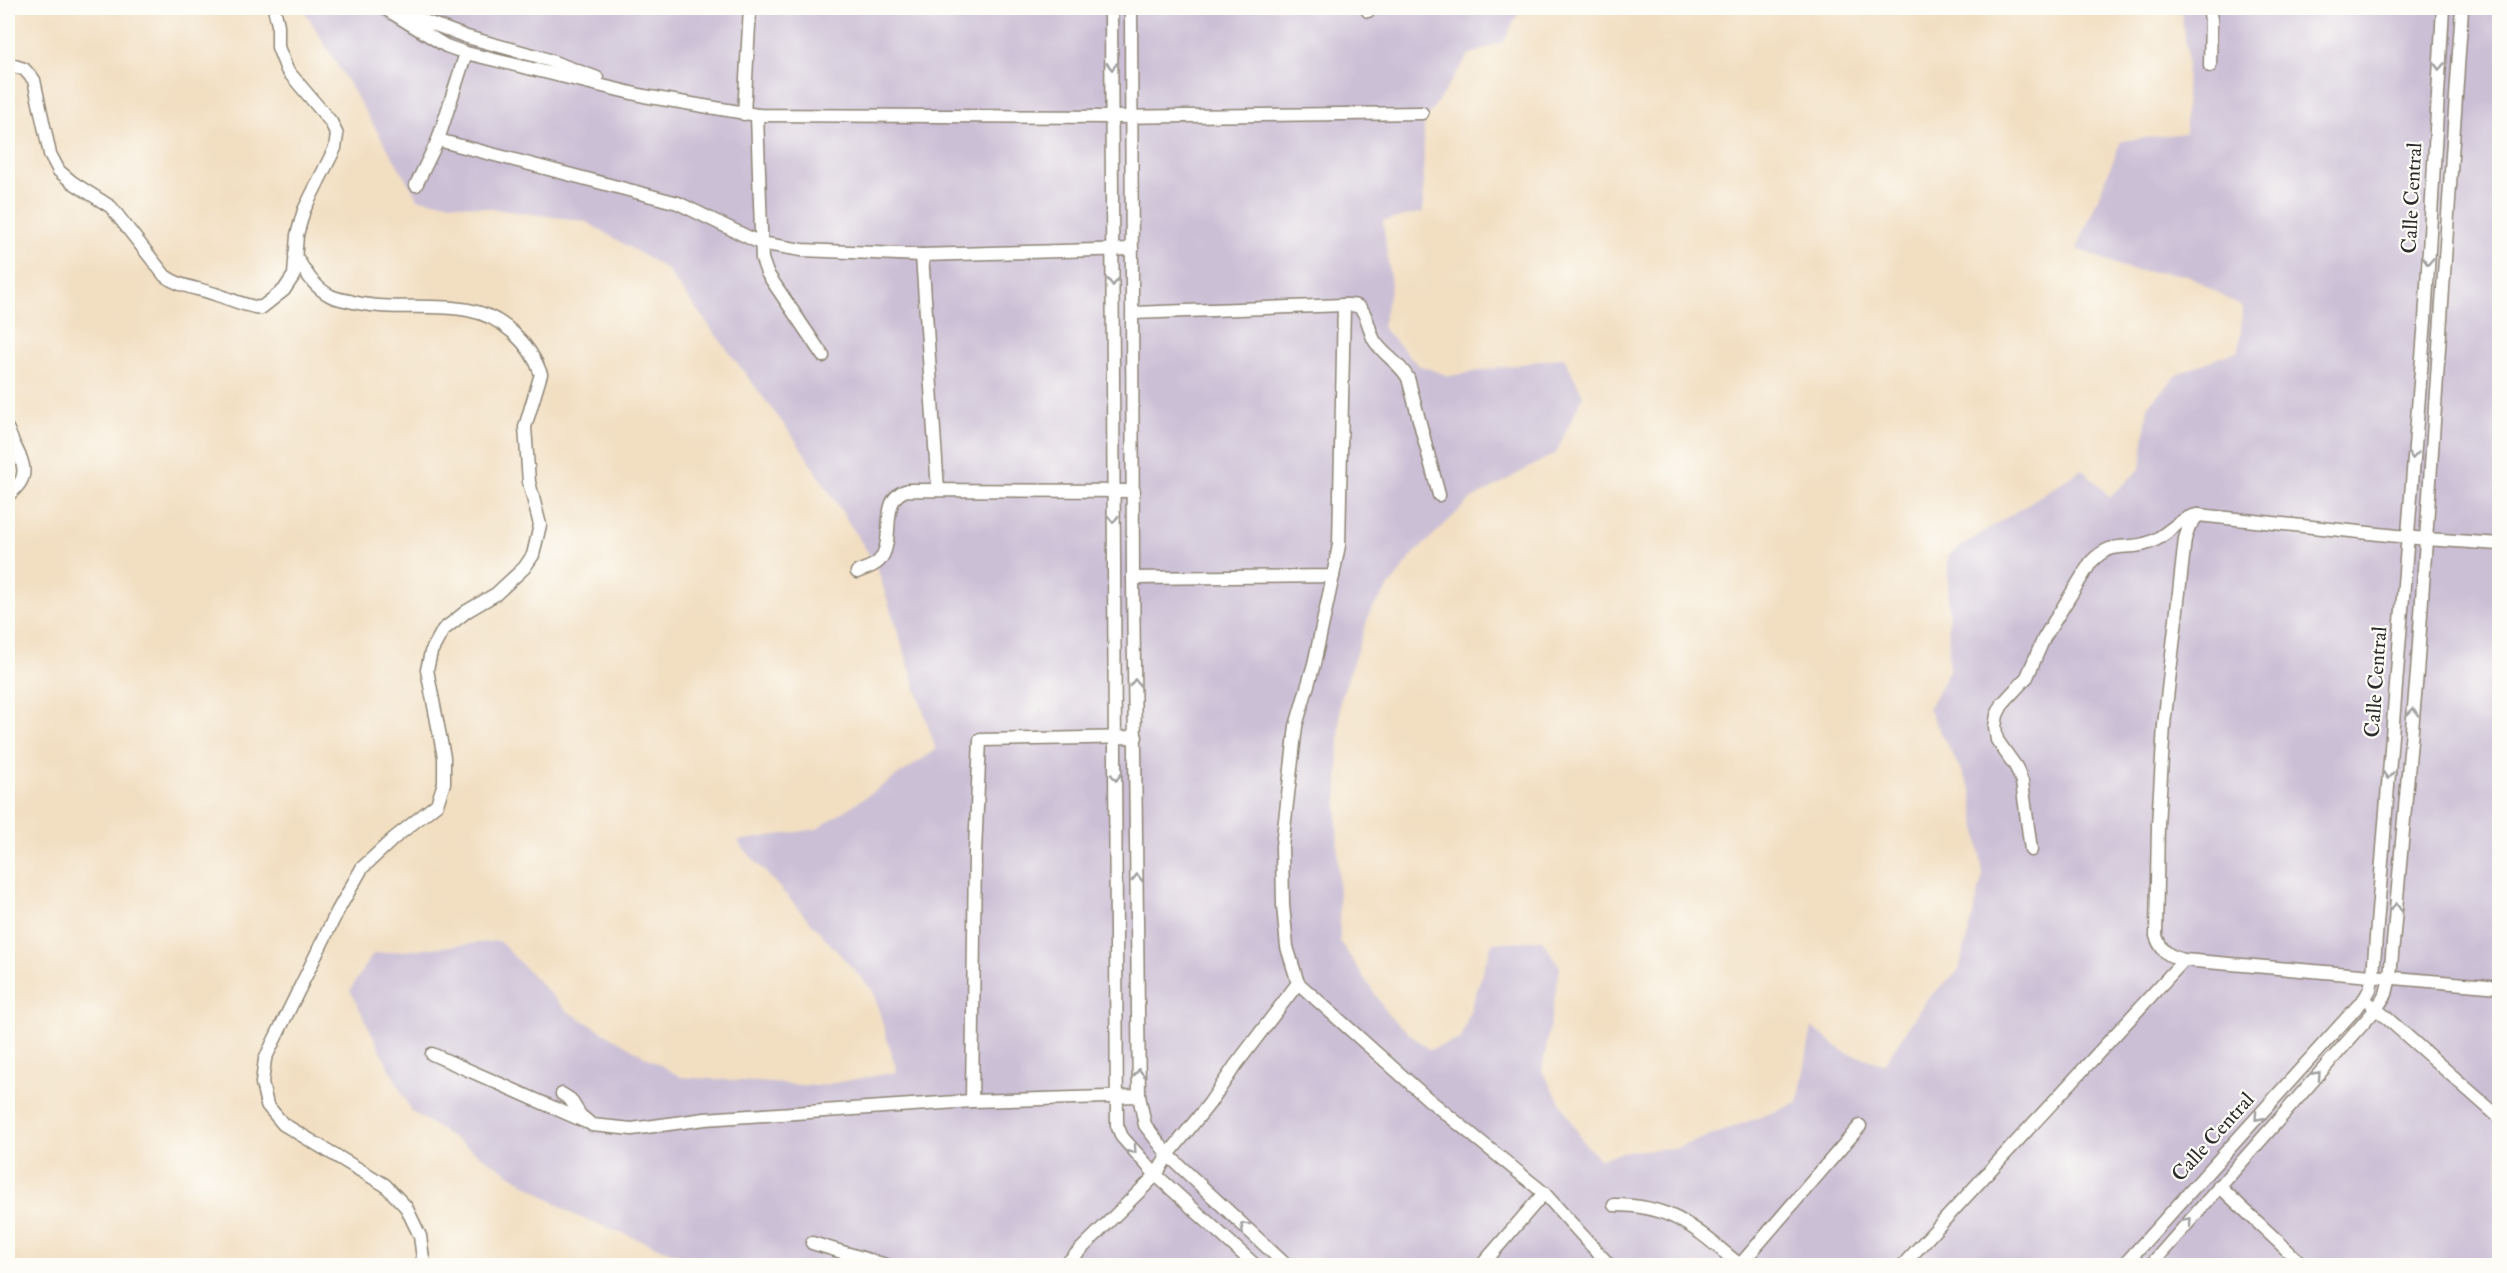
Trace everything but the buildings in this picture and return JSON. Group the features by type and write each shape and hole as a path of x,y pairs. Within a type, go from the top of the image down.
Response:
{"street":[{"path":"8,64 24,69 34,80 50,154 59,171 111,207 165,276 175,283 215,294 246,306 261,308 284,290 294,275 297,235 304,210 335,148 337,135 331,122 287,70 278,47 278,25 274,8"},
{"path":"385,8 446,46 466,53 658,99 744,114 1131,117 1422,112"},
{"path":"385,8 467,37 540,57 658,99"},
{"path":"744,114 750,8"},
{"path":"1111,8 1117,1125 1122,1137 1156,1175 1256,1266"},
{"path":"1131,8 1133,578 1139,1096 1145,1125 1168,1155 1287,1266"},
{"path":"2209,8 2210,66"},
{"name":"Calle Central","path":"2123,1266 2365,998 2370,989 2373,975 2425,320 2443,8"},
{"name":"Calle Central","path":"2150,1266 2376,1010 2386,994 2390,977 2426,539 2463,8"},
{"path":"416,185 438,140 466,53"},
{"path":"757,115 762,259 767,273 823,357"},
{"path":"438,140 678,203 760,243 802,250 922,255 1132,249"},
{"path":"295,255 310,280 331,296 372,306 469,310 491,317 518,335 531,350 541,374 525,427 529,482 540,525 533,555 524,568 496,594 467,611 443,630 431,652 427,670 444,757 444,783 437,804 393,839 362,868 337,912 265,1059 262,1083 267,1105 283,1124 385,1185 392,1192 406,1207 420,1236 424,1266"},
{"path":"922,255 938,490"},
{"path":"1133,313 1344,304 1355,305 1362,309 1373,339 1382,351 1402,368 1408,378 1439,495"},
{"path":"1344,304 1339,545 1314,664 1296,726 1282,846 1283,905 1287,947 1298,983 1428,1098 1544,1193 1610,1266"},
{"path":"8,430 23,462 24,477 18,487 8,495"},
{"path":"857,572 879,561 883,554 894,496 908,489 1134,491"},
{"path":"2198,515 2185,539 2164,725 2158,825 2156,936 2161,949 2169,956 2184,960 2499,987"},
{"path":"2031,850 2022,782 2016,767 1995,733 2000,708 2027,677 2044,638 2059,618 2091,562 2100,552 2149,543 2185,519 2198,515 2426,539 2499,544"},
{"path":"1133,578 1333,576"},
{"path":"972,1101 975,852 980,740 1136,737"},
{"path":"1902,1266 2184,960"},
{"path":"1064,1266 1156,1175 1168,1155 1209,1104 1298,983"},
{"path":"2365,998 2499,1118"},
{"path":"432,1054 592,1125 632,1129 705,1119 972,1101 1139,1096"},
{"path":"562,1094 570,1099 580,1115 592,1125"},
{"path":"1614,1204 1644,1206 1682,1220 1740,1265 1860,1126"},
{"path":"2219,1186 2304,1266"},
{"path":"1481,1266 1544,1193"},
{"path":"812,1243 889,1266"}],"shaded area":[{"path":"303,8 1521,8 1504,41 1469,55 1424,122 1423,212 1383,221 1391,286 1382,327 1418,365 1449,376 1564,357 1583,395 1556,453 1470,500 1413,555 1370,612 1340,701 1337,822 1340,941 1389,1016 1429,1050 1461,1039 1492,943 1542,940 1560,967 1542,1071 1583,1141 1599,1159 1628,1151 1677,1148 1798,1103 1812,1027 1844,1052 1884,1064 1927,999 1959,970 1983,875 1971,789 1928,709 1949,670 1948,555 2082,469 2110,497 2141,468 2148,405 2179,373 2239,350 2243,308 2188,275 2131,270 2077,249 2121,141 2185,133 2187,52 2180,8 2499,8 2499,1265 708,1266 574,1215 411,1111 350,990 373,954 499,941 567,1011 681,1077 817,1086 897,1072 873,991 737,841 817,829 936,750 876,565 797,442 666,269 585,221 418,199"}]}
